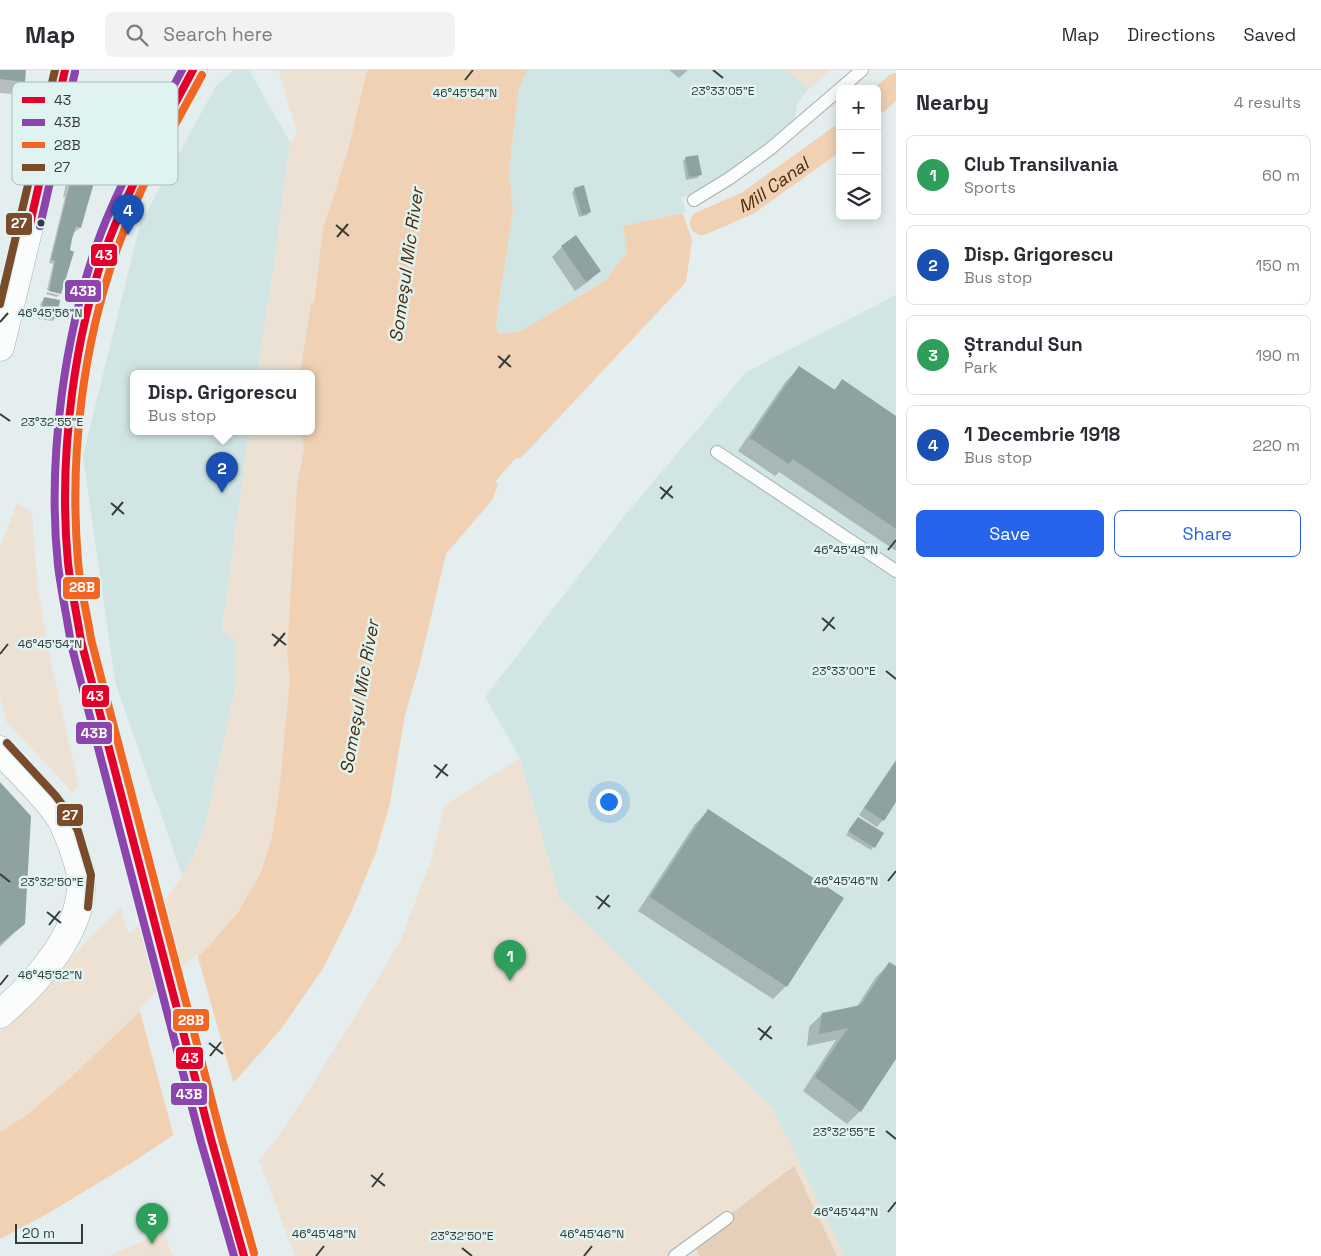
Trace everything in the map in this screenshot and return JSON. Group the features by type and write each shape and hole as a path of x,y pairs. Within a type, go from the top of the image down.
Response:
{"main road":[{"path":"178,98 193,70"},
{"path":"0,347 39,185"},
{"path":"133,185 114,227 93,293 70,405 65,478 68,565 81,641 109,752 211,1139 242,1249"},
{"path":"0,750 48,802 61,819 68,834 81,878 78,906 69,930 57,952 38,977 0,1014"}],"lane":[{"path":"845,85 862,70"},
{"path":"694,200 730,178 770,149 836,92"},
{"path":"717,452 896,571"},
{"path":"675,1256 727,1218"}],"shaded area":[{"path":"234,70 249,70 290,142 258,370 130,370 130,435 249,435 222,630 236,642 236,686 205,825 193,857 182,875 115,682 83,456 140,224 161,185 178,185 178,155 216,86"},
{"path":"278,70 367,70 347,154 323,228 314,303 311,303 301,370 258,370 290,142 297,132"},
{"path":"527,70 786,70 809,89 797,103 795,121 703,191 681,198 686,212 624,226 627,252 606,280 519,332 498,333 496,325 513,211 509,170 519,89"},
{"path":"786,70 831,70 809,89"},
{"path":"896,295 896,1256 845,1256 773,1109 559,897 520,758 485,697 626,514 746,372"},
{"path":"249,435 302,435 304,450 297,484 287,654 290,679 279,793 272,836 261,872 239,911 206,949 71,1077 28,1114 0,1132 0,1031 36,999 90,937 121,908 129,934 167,897 193,857 205,825 236,686 236,642 222,630"},
{"path":"17,503 32,512 38,590 51,662 79,787 72,792 6,721 0,696 0,548"},
{"path":"520,758 559,897 773,1109 845,1256 295,1256 259,1160 281,1133 353,1020 400,941 432,858 445,805"},
{"path":"794,1166 837,1256 699,1256 694,1242"},
{"path":"163,1232 173,1256 109,1256"}],"water":[{"name":"Someşul Mic River","path":"367,70 527,70 519,89 509,170 513,211 496,325 498,333 519,332 606,280 627,252 623,226 683,213 692,241 686,282 522,457 515,459 495,482 498,484 492,500 446,554 420,663 405,715 390,803 376,852 353,908 322,970 281,1029 238,1078 169,1138 47,1214 0,1239 0,1132 28,1114 71,1077 206,949 239,911 261,872 272,836 279,793 290,679 287,654 297,484 304,450 302,435 315,435 315,370 301,370 311,303 314,303 323,228 347,154"}],"pier":[{"path":"197,954 234,1085 174,1137 139,1008"}],"building":[{"path":"0,70 26,70 25,82 0,79"},
{"path":"698,155 702,175 689,177 685,157"},
{"path":"70,185 93,185 81,228 76,226 72,239 70,250 74,252 61,294 49,291 55,261 51,260"},
{"path":"584,185 591,212 582,215 574,188"},
{"path":"576,235 601,271 586,282 561,246"},
{"path":"44,297 60,300 57,319 40,316"},
{"path":"799,366 835,390 842,379 896,416 896,529 793,459 789,464 750,438"},
{"path":"896,761 896,802 884,821 864,808"},
{"path":"0,782 31,816 25,924 0,944"},
{"path":"708,809 844,898 787,987 650,897"},
{"path":"858,817 884,833 875,848 848,831"},
{"path":"889,962 896,966 896,1059 861,1112 815,1077 848,1028 819,1034 822,1013 861,1005"}],"waterway":[{"name":"Mill Canal","path":"881,98 896,85"},
{"name":"Mill Canal","path":"702,223 748,203 836,140"}],"transit line":[{"name":"27","path":"52,82 55,70"},
{"name":"43","path":"62,82 65,70"},
{"name":"43B","path":"176,82 182,70"},
{"name":"43","path":"178,98 193,70"},
{"name":"43B","path":"73,82 75,72"},
{"name":"28B","path":"178,120 202,75"},
{"name":"27","path":"0,304 28,185"},
{"name":"43","path":"30,224 39,185"},
{"name":"43B","path":"40,226 49,185"},
{"name":"43B","path":"122,185 101,233 88,271 68,354 57,440 55,483 55,525 59,575 71,644 201,1142 234,1256"},
{"name":"43","path":"133,185 115,225 101,264 79,347 72,391 65,479 65,522 69,573 81,641 211,1139 244,1256"},
{"name":"28B","path":"144,185 128,219 107,279 88,358 82,398 76,480 79,571 91,639 221,1136 254,1253"},
{"name":"27","path":"7,743 55,795 70,815 78,831 91,875 88,907"}],"place":[{"name":"1 Decembrie 1918","path":"128,235"},
{"name":"Disp. Grigorescu","path":"222,493"},
{"name":"Club Transilvania","path":"510,981"},
{"name":"Ștrandul Sun","path":"152,1244"}]}
